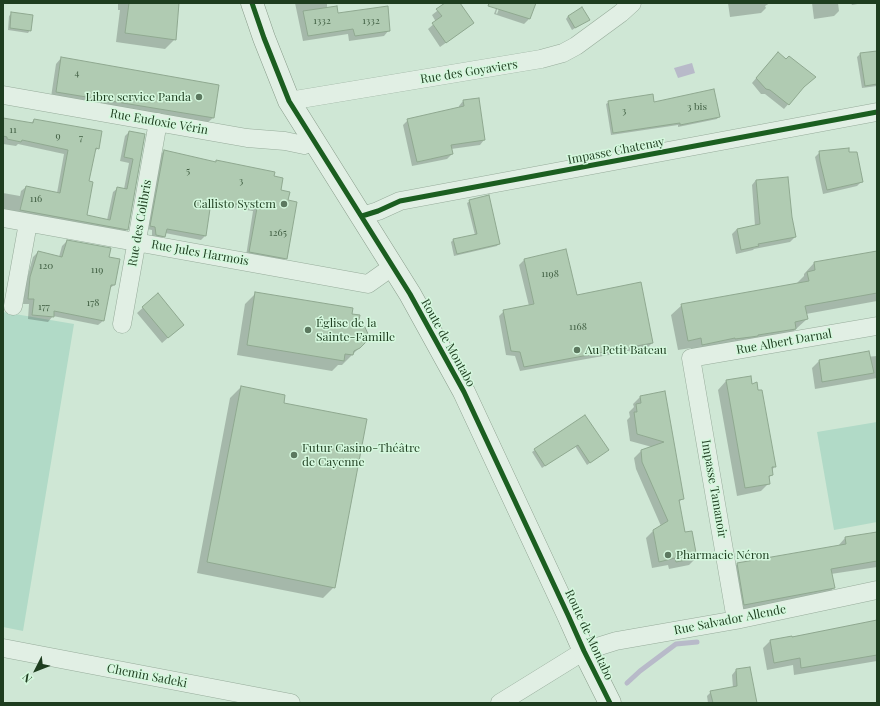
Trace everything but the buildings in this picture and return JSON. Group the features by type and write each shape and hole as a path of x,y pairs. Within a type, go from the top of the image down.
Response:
{"main road":[{"name":"Route de Montabo","path":"252,3 289,102 416,304 464,392 584,651 610,703"}],"street":[{"name":"Rue des Goyaviers","path":"289,102 541,60 563,53 576,46 621,13 632,3"},
{"name":"Rue Eudoxie Vérin","path":"3,94 247,138 304,145 314,141"},
{"name":"Impasse Chatenay","path":"362,216 378,211 400,201 877,112"},
{"name":"Rue des Colibris","path":"122,324 158,122"},
{"name":"Rue Jules Harmois","path":"3,218 368,284 392,267"},
{"path":"13,306 28,223"},
{"name":"Rue Albert Darnal","path":"691,358 877,326"},
{"name":"Impasse Tamanoir","path":"691,358 736,620"},
{"name":"Rue Salvador Allende","path":"584,651 616,641 736,620 877,590"},
{"name":"Chemin Sadeki","path":"3,648 291,703"},
{"path":"500,703 584,651"}],"green space":[{"path":"3,312 74,324 23,631 3,627"},
{"path":"877,422 877,522 834,530 817,432"}],"water":[{"path":"692,63 695,73 678,78 674,68"}],"waterway":[{"path":"627,683 640,671 676,644 697,642"}],"cycle path":[{"path":"252,3 289,101 410,294 464,392 584,651 610,703"},
{"path":"362,216 378,211 400,201 877,112"}],"place":[{"name":"Libre service Panda","path":"199,97"},
{"name":"Callisto System","path":"284,204"},
{"name":"Église de la Sainte-Famille","path":"308,330"},
{"name":"Au Petit Bateau","path":"577,350"},
{"name":"Futur Casino-Théâtre de Cayenne","path":"294,455"},
{"name":"Pharmacie Néron","path":"668,555"}]}
